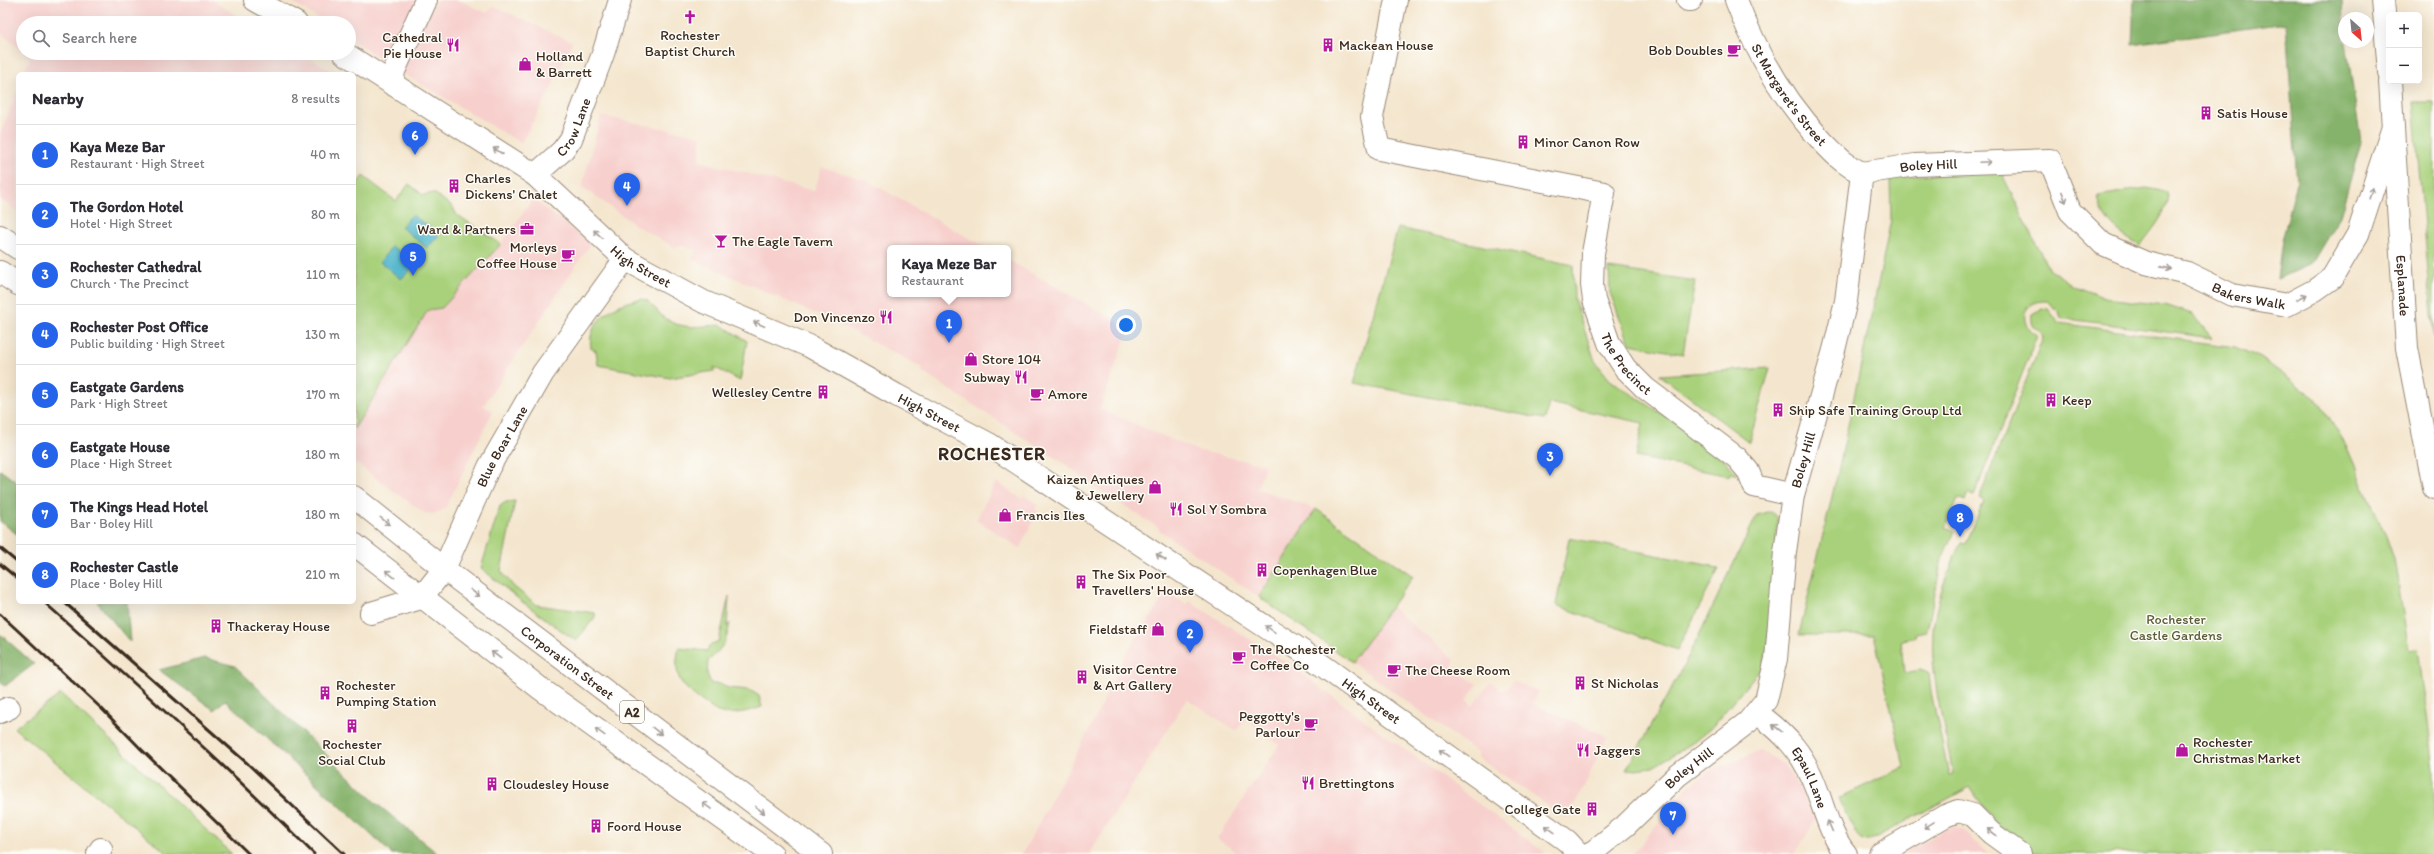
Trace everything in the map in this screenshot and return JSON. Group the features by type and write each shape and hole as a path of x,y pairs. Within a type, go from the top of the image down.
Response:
{"street":[{"path":"255,0 284,16"},
{"path":"392,84 394,71 426,0"},
{"name":"Crow Lane","path":"535,175 562,151 572,139 604,54 620,0"},
{"name":"The Precinct","path":"1396,0 1372,117 1378,149 1604,193 1593,253 1592,285 1594,300 1612,348 1625,368 1645,388 1738,458 1748,471 1754,486 1793,495"},
{"name":"St Margaret's Street","path":"1736,0 1758,50 1787,99 1810,127 1846,166 1862,173"},
{"path":"2383,0 2387,48"},
{"name":"High Street","path":"355,60 535,175 625,259 704,302 809,346 896,395 989,444 1305,653 1567,841 1579,854"},
{"name":"Esplanade","path":"2390,84 2407,348 2434,488"},
{"name":"Bakers Walk","path":"2050,160 2070,212 2103,244 2146,263 2187,273 2232,295 2287,305 2315,290 2332,278 2358,234 2393,126"},
{"name":"Boley Hill","path":"1588,854 1594,851 1625,826 1676,776 1736,733 1757,713 1766,700 1776,659 1786,546 1793,495 1834,350 1846,301 1862,173 1915,165 2050,160"},
{"path":"0,236 16,247"},
{"name":"Blue Boar Lane","path":"421,598 444,569 490,467 543,373 625,259"},
{"path":"0,272 16,283"},
{"name":"Corporation Street","path":"356,499 444,569 821,854"},
{"name":"A2","path":"356,546 421,598 575,714 772,854"},
{"path":"371,613 421,598"},
{"name":"Epaul Lane","path":"1757,713 1783,733 1799,753 1817,790 1821,806 1837,841 1846,854"},
{"path":"1880,854 1946,816 1958,811 1965,811 1975,816 1989,832 2020,854"}],"shaded area":[{"path":"0,0 212,0 237,16 16,16 16,46 0,32"},
{"path":"289,0 421,0 389,64 356,43 356,16 315,16"},
{"path":"437,0 458,0 487,13 493,6 572,42 552,87 521,143 399,71"},
{"path":"29,60 313,60 334,72 25,72"},
{"path":"16,94 16,211 0,199 0,134"},
{"path":"601,116 702,136 699,161 814,191 822,167 866,180 982,245 887,245 887,297 1011,297 1011,262 1129,328 1100,409 1196,450 1265,465 1257,489 1316,509 1259,597 1159,530 1159,528 1092,485 1068,466 922,372 923,368 840,325 692,259 696,250 683,246 674,247 634,224 582,187"},
{"path":"533,199 591,243 483,406 493,411 445,509 433,514 424,513 356,463 356,426 428,310 442,308 501,244"},
{"name":"Francis Iles","path":"996,482 1022,499 1024,496 1038,504 1035,510 1038,511 1020,548 976,520"},
{"path":"1167,592 1187,605 1189,601 1283,660 1547,854 1239,854 1217,839 1279,745 1245,718 1237,731 1187,699 1089,854 1022,854 1092,725 1127,653"},
{"path":"1390,606 1455,660 1451,668 1478,684 1466,700 1473,706 1490,682 1505,691 1513,681 1538,691 1532,704 1618,741 1607,737 1583,789 1566,818 1477,757 1479,754 1352,662"},
{"path":"1761,751 1785,765 1816,819 1795,854 1633,854 1688,786 1710,770"},
{"path":"1954,827 1963,830 1988,854 1903,854 1946,829"}],"green space":[{"path":"2134,0 2342,0 2343,12 2338,12 2338,48 2347,48 2361,142 2340,216 2312,263 2277,279 2282,241 2297,182 2286,23 2132,44"},
{"path":"2413,102 2434,102 2434,337"},
{"name":"Rochester Castle Gardens","path":"1999,168 2048,268 2074,286 2105,298 2165,305 2192,314 2212,338 2061,318 2059,311 2047,301 2032,304 2028,308 2025,313 2025,319 2031,331 2037,336 1974,496 1968,494 1965,501 1958,498 1946,527 1954,531 1942,559 1927,631 1916,633 1916,637 1901,641 1904,673 1920,670 1929,673 1931,692 1949,775 1953,774 1939,704 1934,668 1933,633 1936,611 1943,586 1952,563 1961,543 1966,544 1984,501 1979,498 2043,338 2041,332 2034,327 2032,321 2032,315 2042,308 2048,309 2059,323 2235,347 2261,358 2319,401 2345,443 2386,536 2394,559 2409,650 2418,649 2434,768 2434,854 2131,854 2116,851 2108,854 2034,853 2015,842 2006,834 1983,806 1970,787 1869,841 1859,837 1855,831 1839,798 1904,767 1874,635 1799,635 1840,463 1883,260 1891,219 1890,178"},
{"path":"363,176 396,201 409,184 423,195 434,193 453,207 456,214 501,244 442,308 428,310 356,426 356,185"},
{"path":"2146,188 2167,192 2167,199 2166,206 2159,220 2140,246 2125,237 2112,226 2103,213 2098,196"},
{"path":"1398,228 1573,265 1574,299 1595,361 1610,380 1713,447 1738,475 1730,473 1729,476 1636,457 1643,423 1549,403 1545,419 1354,383"},
{"path":"1609,268 1695,281 1683,354 1630,344 1610,293"},
{"path":"641,299 647,300 663,317 675,324 690,327 721,325 747,341 740,381 714,367 714,371 670,378 598,365 596,351 591,348 591,338 593,329 598,321 613,308"},
{"path":"1770,368 1749,442 1660,375"},
{"path":"0,470 16,482 16,533 0,521"},
{"path":"515,501 501,571 514,587 537,605 595,613 595,617 576,641 521,601 481,568 500,506 506,502"},
{"path":"1316,509 1413,576 1352,662 1259,597"},
{"path":"1772,511 1778,518 1768,645 1763,666 1711,728 1694,742 1653,767 1626,770 1688,658 1757,515"},
{"path":"1569,538 1712,566 1712,568 1719,569 1677,650 1556,605"},
{"path":"729,596 727,627 730,623 727,636 720,649 708,661 707,673 711,684 722,684 728,688 750,690 759,696 762,707 732,713 714,710 689,691 680,680 677,666 679,648 707,651 710,645 719,641"},
{"path":"99,604 127,604 130,642"},
{"path":"0,634 34,664 5,686 0,682"},
{"path":"205,658 235,666 377,804 438,854 392,854 225,700 214,710 159,670"},
{"path":"61,694 232,854 168,854 14,728"}],"water":[{"path":"412,215 440,234 427,248 401,227"},
{"path":"392,246 416,265 401,279 380,262"}],"railway":[{"path":"0,548 16,561"},
{"path":"0,564 16,577"},
{"path":"46,604 181,726 314,854"},
{"path":"66,604 248,764 344,854"},
{"path":"0,614 102,709 249,854"}],"place":[{"name":"Rochester Baptist Church","path":"690,17"},
{"name":"Cathedral Pie House","path":"453,45"},
{"name":"Mackean House","path":"1328,45"},
{"name":"Bob Doubles","path":"1734,50"},
{"name":"Holland & Barrett","path":"525,64"},
{"name":"Satis House","path":"2206,113"},
{"name":"Minor Canon Row","path":"1523,142"},
{"name":"Eastgate House","path":"415,155"},
{"name":"Charles Dickens' Chalet","path":"454,186"},
{"name":"Rochester Post Office","path":"627,206"},
{"name":"Ward & Partners","path":"527,229"},
{"name":"The Eagle Tavern","path":"721,241"},
{"name":"Morleys Coffee House","path":"568,255"},
{"name":"Eastgate Gardens","path":"413,276"},
{"name":"Don Vincenzo","path":"886,317"},
{"name":"Kaya Meze Bar","path":"949,343"},
{"name":"Store 104","path":"971,359"},
{"name":"Subway","path":"1021,377"},
{"name":"Wellesley Centre","path":"823,392"},
{"name":"Amore","path":"1037,394"},
{"name":"Keep","path":"2051,400"},
{"name":"Ship Safe Training Group Ltd","path":"1778,410"},
{"name":"Rochester Cathedral","path":"1550,476"},
{"name":"Kaizen Antiques & Jewellery","path":"1155,487"},
{"name":"Sol Y Sombra","path":"1176,509"},
{"name":"Francis Iles","path":"1005,515"},
{"name":"Rochester Castle","path":"1960,537"},
{"name":"Copenhagen Blue","path":"1262,570"},
{"name":"The Six Poor Travellers' House","path":"1081,582"},
{"name":"Thackeray House","path":"216,626"},
{"name":"Fieldstaff","path":"1158,629"},
{"name":"The Gordon Hotel","path":"1190,653"},
{"name":"The Rochester Coffee Co","path":"1239,657"},
{"name":"The Cheese Room","path":"1394,670"},
{"name":"Visitor Centre & Art Gallery","path":"1082,677"},
{"name":"St Nicholas","path":"1580,683"},
{"name":"Rochester Pumping Station","path":"325,693"},
{"name":"Peggotty's Parlour","path":"1311,724"},
{"name":"Rochester Social Club","path":"352,726"},
{"name":"Jaggers","path":"1583,750"},
{"name":"Rochester Christmas Market","path":"2182,750"},
{"name":"Brettingtons","path":"1308,783"},
{"name":"Cloudesley House","path":"492,784"},
{"name":"College Gate","path":"1592,809"},
{"name":"Foord House","path":"596,826"},
{"name":"The Kings Head Hotel","path":"1673,835"}],"district":[{"name":"ROCHESTER","path":"992,454"}]}
